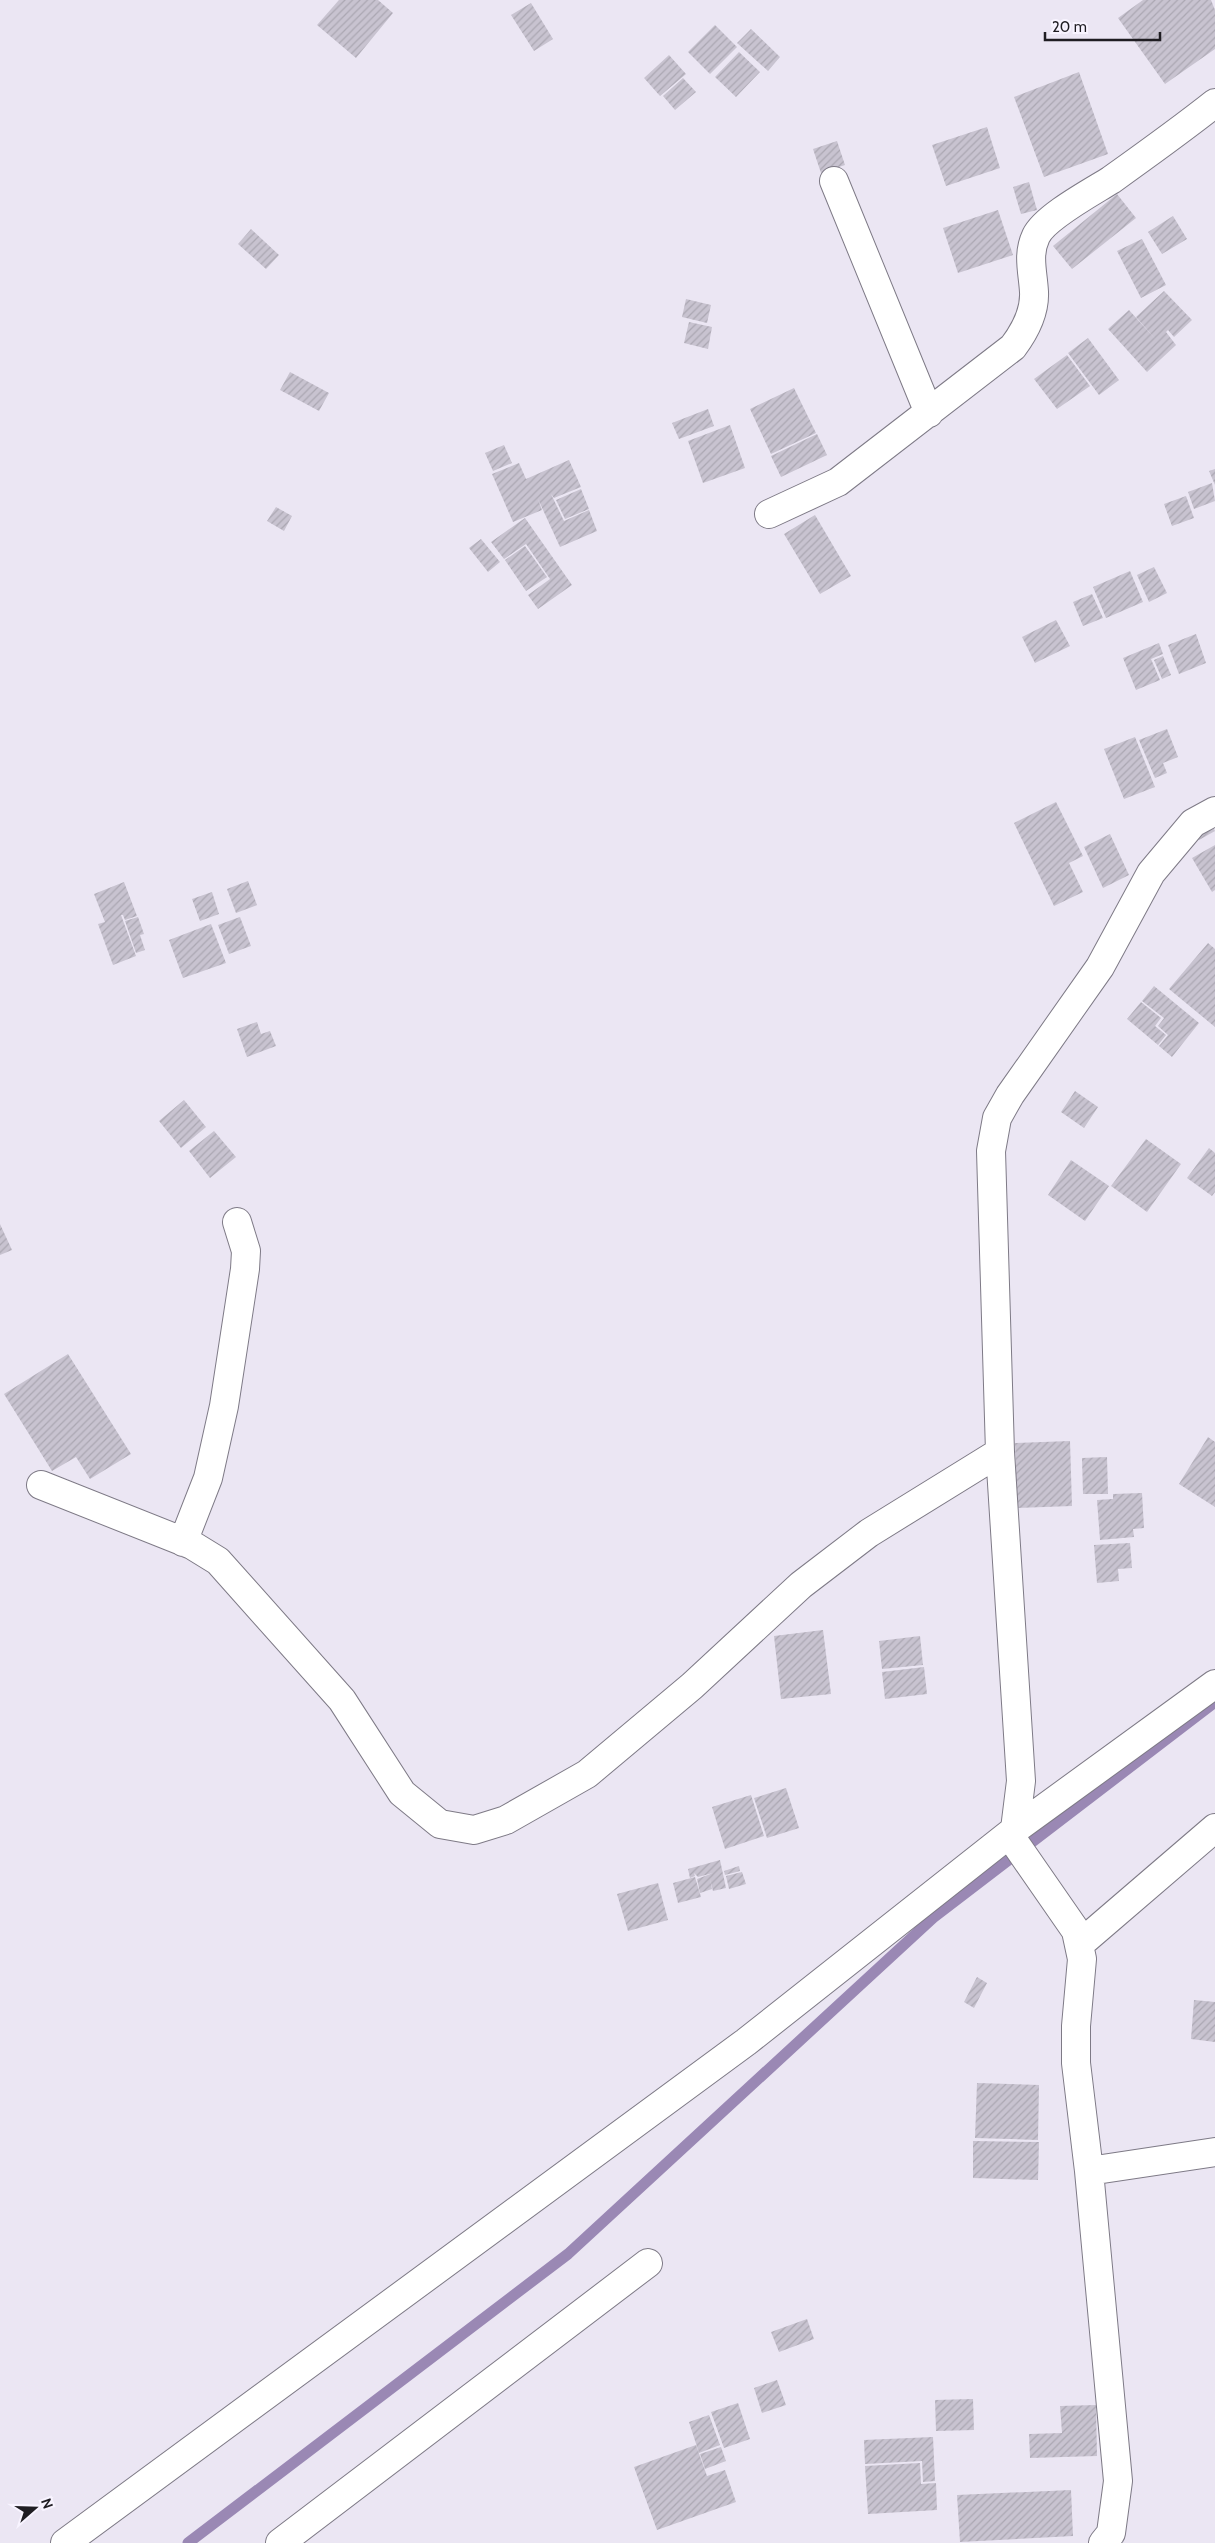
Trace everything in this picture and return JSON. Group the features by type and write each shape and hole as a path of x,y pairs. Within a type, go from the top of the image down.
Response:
{"street":[{"path":"769,514 838,482 1000,359 1021,336 1033,310 1034,293 1030,256 1036,236 1044,224 1157,147 1215,103"},
{"path":"834,181 928,413"},
{"path":"1103,2543 1112,2533 1118,2481 1089,2171 1076,2063 1076,2026 1082,1959 1078,1937 1016,1836 1021,1781 1000,1452 991,1151 998,1118 1010,1095 1100,967 1151,873 1193,823 1215,811"},
{"path":"183,1542 208,1478 224,1406 245,1269 246,1250 237,1222"},
{"path":"40,1485 183,1542 218,1561 342,1700 402,1792 440,1824 474,1830 506,1820 587,1774 692,1686 801,1584 870,1533 1000,1452"},
{"path":"65,2543 746,2042 1215,1684"},
{"path":"1078,1937 1215,1828"},
{"path":"1089,2171 1215,2152"},
{"path":"280,2543 648,2263"}],"building":[{"path":"339,0 378,0 393,13 356,58 317,25"},
{"path":"1143,0 1211,0 1215,10 1215,49 1165,84 1118,18"},
{"path":"531,3 553,39 534,51 511,15"},
{"path":"715,25 737,47 710,74 688,52"},
{"path":"751,29 780,57 768,71 737,43"},
{"path":"739,52 760,72 736,97 715,77"},
{"path":"669,55 686,74 660,96 644,78"},
{"path":"1079,72 1108,154 1044,177 1014,97"},
{"path":"683,78 696,92 675,110 663,96"},
{"path":"987,127 1000,168 946,186 932,145"},
{"path":"837,141 845,165 821,173 813,149"},
{"path":"1029,182 1037,210 1021,214 1013,187"},
{"path":"1117,194 1136,218 1072,269 1053,246"},
{"path":"998,210 1013,255 958,273 943,228"},
{"path":"1173,216 1187,239 1162,254 1148,232"},
{"path":"251,229 279,255 266,269 238,244"},
{"path":"1142,239 1166,285 1141,298 1117,251"},
{"path":"1164,291 1192,320 1174,337 1168,330 1166,332 1176,345 1147,372 1108,329 1129,310 1157,341 1136,317"},
{"path":"686,299 711,305 707,323 682,317"},
{"path":"689,322 712,327 708,349 684,343"},
{"path":"1088,338 1119,380 1099,395 1068,353"},
{"path":"1067,355 1090,386 1057,409 1034,379"},
{"path":"290,372 329,393 319,411 280,390"},
{"path":"794,388 816,433 771,454 750,409"},
{"path":"708,409 714,426 679,439 672,423"},
{"path":"730,425 745,468 703,483 688,441"},
{"path":"817,434 827,455 781,477 771,456"},
{"path":"504,445 512,463 493,471 485,453"},
{"path":"569,460 581,487 554,498 551,494 564,521 589,510 597,531 560,547 538,499 542,510 513,522 492,474 519,463 526,479"},
{"path":"1215,469 1215,485 1209,471"},
{"path":"1212,483 1215,501 1194,509 1188,492"},
{"path":"581,489 589,509 565,519 556,500"},
{"path":"1186,496 1194,518 1172,526 1164,504"},
{"path":"276,507 292,516 284,531 267,521"},
{"path":"815,515 851,576 820,594 784,534"},
{"path":"525,518 572,585 538,609 528,595 550,579 526,544 504,559 491,542"},
{"path":"481,539 500,562 488,572 469,548"},
{"path":"525,546 547,577 526,591 505,560"},
{"path":"1154,567 1167,593 1149,602 1137,575"},
{"path":"1130,571 1143,602 1106,618 1093,587"},
{"path":"1092,594 1103,618 1083,626 1073,602"},
{"path":"1056,620 1070,646 1035,663 1022,637"},
{"path":"1196,634 1206,663 1179,674 1168,645"},
{"path":"1159,643 1163,654 1151,659 1160,680 1136,690 1123,658"},
{"path":"1163,656 1171,675 1162,679 1154,660"},
{"path":"1167,729 1178,757 1163,763 1167,773 1155,778 1139,740"},
{"path":"1135,737 1155,787 1124,799 1104,749"},
{"path":"1056,802 1083,856 1069,863 1083,892 1054,906 1014,823"},
{"path":"1208,818 1215,831 1199,840 1192,828"},
{"path":"1110,834 1129,875 1103,888 1084,847"},
{"path":"1215,845 1215,890 1212,892 1192,858"},
{"path":"248,881 257,905 236,913 227,889"},
{"path":"124,882 137,916 125,920 123,915 121,915 136,956 113,965 98,924 105,922 94,894"},
{"path":"212,892 219,914 200,921 192,899"},
{"path":"138,917 144,934 140,935 145,950 136,953 125,921"},
{"path":"240,917 251,946 229,954 218,925"},
{"path":"211,924 226,963 183,978 169,940"},
{"path":"1208,943 1215,949 1215,1027 1169,989"},
{"path":"1154,986 1199,1023 1172,1057 1159,1046 1168,1035 1158,1026 1164,1018 1142,1001"},
{"path":"1141,1002 1161,1018 1155,1026 1166,1035 1158,1045 1127,1019"},
{"path":"257,1022 261,1034 270,1031 276,1046 247,1057 237,1029"},
{"path":"1075,1091 1098,1107 1084,1128 1061,1112"},
{"path":"184,1100 206,1127 181,1148 159,1121"},
{"path":"214,1131 236,1157 210,1178 189,1151"},
{"path":"1146,1139 1181,1164 1147,1212 1111,1186"},
{"path":"1209,1148 1215,1153 1215,1192 1212,1196 1187,1178"},
{"path":"1071,1160 1109,1186 1085,1221 1048,1195"},
{"path":"0,1224 12,1250 0,1255"},
{"path":"68,1354 131,1454 90,1479 76,1457 52,1471 4,1394"},
{"path":"1208,1437 1215,1442 1215,1507 1179,1484"},
{"path":"1070,1441 1072,1506 1017,1508 1015,1443"},
{"path":"1107,1457 1108,1494 1083,1494 1082,1458"},
{"path":"1142,1493 1144,1528 1133,1529 1134,1537 1100,1540 1097,1500 1113,1499 1113,1494"},
{"path":"1130,1543 1132,1568 1118,1569 1119,1581 1097,1583 1094,1545"},
{"path":"823,1630 831,1694 781,1699 774,1636"},
{"path":"920,1636 923,1665 882,1669 879,1641"},
{"path":"924,1667 927,1694 885,1699 882,1672"},
{"path":"786,1788 799,1828 767,1838 754,1798"},
{"path":"751,1795 764,1836 725,1849 712,1807"},
{"path":"720,1860 726,1888 713,1891 710,1879 712,1889 700,1893 697,1879 713,1873 698,1877 694,1873 695,1876 690,1878 688,1869"},
{"path":"739,1866 740,1871 725,1875 724,1871"},
{"path":"742,1872 746,1884 729,1889 726,1876"},
{"path":"695,1877 701,1897 678,1903 673,1883"},
{"path":"658,1883 668,1920 628,1931 617,1894"},
{"path":"977,1977 987,1983 974,2008 964,2002"},
{"path":"1194,2000 1215,2002 1215,2042 1191,2039"},
{"path":"977,2083 1039,2085 1038,2140 975,2138"},
{"path":"973,2141 1039,2142 1038,2180 973,2178"},
{"path":"807,2319 814,2339 779,2352 771,2332"},
{"path":"777,2380 786,2405 762,2413 754,2388"},
{"path":"973,2399 974,2430 936,2431 935,2400"},
{"path":"738,2403 750,2439 724,2448 711,2412"},
{"path":"1096,2405 1097,2456 1030,2458 1029,2434 1062,2433 1060,2406"},
{"path":"709,2415 720,2445 699,2453 689,2422"},
{"path":"933,2437 935,2481 923,2482 922,2461 865,2464 864,2440"},
{"path":"696,2445 707,2476 725,2470 736,2502 657,2530 634,2467"},
{"path":"721,2447 726,2461 705,2469 700,2454"},
{"path":"920,2463 921,2484 936,2483 937,2510 868,2514 865,2466"},
{"path":"1071,2490 1073,2536 960,2542 957,2495"}],"waterway":[{"path":"188,2543 568,2254 933,1918 1215,1702"}]}
